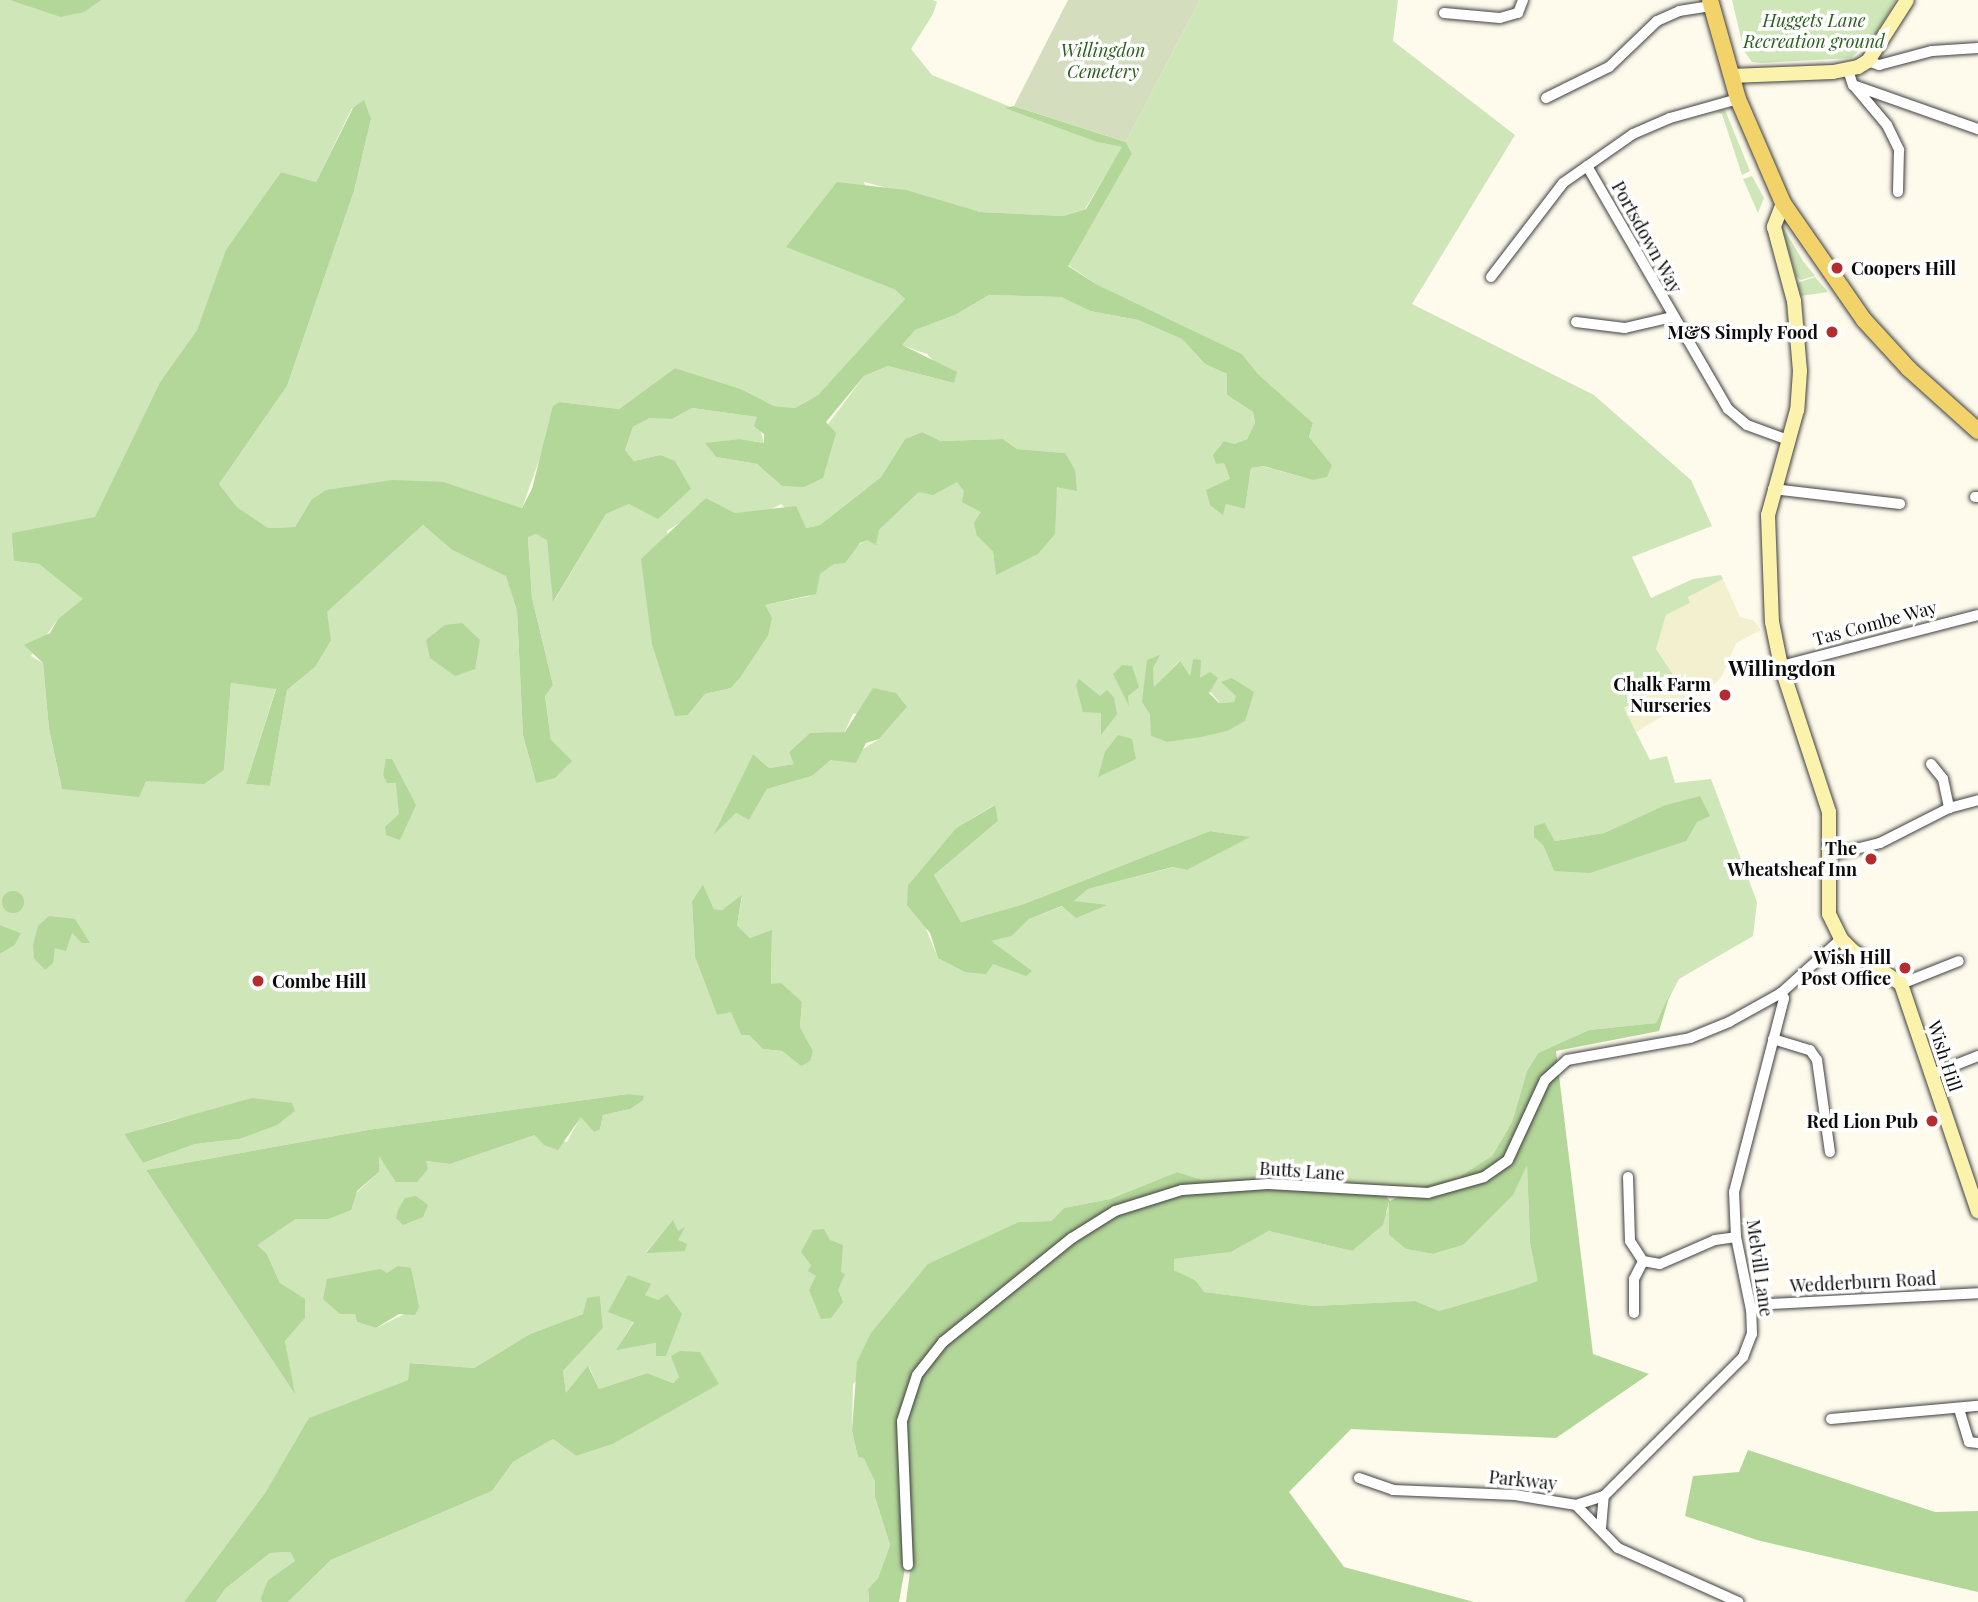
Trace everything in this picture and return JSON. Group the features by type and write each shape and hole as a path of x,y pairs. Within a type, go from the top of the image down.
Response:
{"main road":[{"path":"1711,3 1738,99 1783,202 1864,320 1909,369 1978,431"}],"street":[{"path":"1444,13 1500,18 1518,13 1523,0"},
{"path":"1731,76 1848,70 1868,61 1907,0"},
{"path":"1546,98 1609,67 1657,21 1679,11 1711,3"},
{"path":"1868,61 1879,65 1932,51 1978,48"},
{"path":"1848,70 1853,85 1887,125 1899,150 1898,192"},
{"path":"1853,85 1978,129"},
{"path":"1491,277 1533,217 1563,183 1633,134 1699,108 1738,99"},
{"name":"Portsdown Way","path":"1587,166 1672,317 1728,409 1747,425 1788,440"},
{"path":"1783,202 1775,217 1775,232 1799,332 1797,410 1773,489 1768,582 1781,666 1829,812 1829,914 1841,939 1901,984 1959,961"},
{"path":"1576,322 1625,328 1672,317"},
{"path":"1773,489 1900,504"},
{"name":"Tas Combe Way","path":"1781,666 1978,615"},
{"path":"1931,764 1943,779 1949,808"},
{"path":"1831,855 1880,843 1949,808 1978,800"},
{"name":"Butts Lane","path":"908,1565 902,1421 917,1375 943,1342 1072,1238 1115,1211 1182,1190 1268,1184 1428,1193 1484,1177 1508,1160 1545,1080 1567,1060 1690,1038 1782,993 1841,939"},
{"name":"Wish Hill","path":"1901,984 1978,1210"},
{"name":"Melvill Lane","path":"1604,1496 1743,1357 1752,1334 1751,1310 1735,1237 1734,1192 1743,1143 1773,1040 1782,993"},
{"path":"1773,1040 1810,1051 1817,1060 1830,1152"},
{"path":"1930,1075 1978,1056"},
{"path":"1628,1177 1630,1241 1643,1261 1660,1264 1715,1240 1735,1237"},
{"path":"1634,1313 1634,1279 1643,1261"},
{"name":"Wedderburn Road","path":"1751,1310 1771,1304 1978,1293"},
{"path":"1831,1419 1978,1406"},
{"path":"1959,1409 1969,1442 1978,1443"},
{"name":"Parkway","path":"1359,1478 1393,1490 1515,1495 1576,1505 1618,1548 1738,1602"},
{"path":"1576,1505 1604,1496 1601,1528"}],"shaded area":[{"path":"1723,579 1740,617 1754,621 1761,630 1736,643 1721,678 1707,690 1636,732 1624,708 1660,689 1656,649 1666,615 1690,603 1688,597"}],"green space":[{"path":"0,0 933,0 937,2 933,14 911,49 932,75 1097,142 1123,147 1085,209 1063,216 980,212 864,182 894,289 905,299 818,395 795,408 774,406 741,389 675,368 619,409 560,402 522,508 444,482 311,500 295,527 268,528 237,507 219,484 287,386 354,191 371,119 352,108 316,182 281,172 227,250 197,330 160,382 95,518 14,561 39,564 84,599 58,619 31,656 43,663 49,729 62,789 224,770 231,683 276,688 246,784 270,786 287,690 315,667 327,612 423,525 452,550 506,575 517,611 523,735 536,783 551,741 545,695 553,685 532,598 528,536 536,534 547,539 554,601 606,514 629,504 679,499 690,490 660,455 634,461 625,450 633,427 649,417 672,419 692,408 757,417 764,443 740,439 706,444 716,457 757,464 782,486 864,376 888,366 954,383 927,354 901,345 915,330 955,315 989,295 1061,297 1090,311 1138,320 1182,339 1205,364 1227,374 1227,395 1253,412 1255,424 1247,439 1234,444 1224,463 1230,479 1223,514 1226,504 1245,509 1251,468 1262,466 1313,480 1332,465 1309,437 1313,423 1258,374 1242,354 1096,284 1068,265 1132,154 1126,142 1200,0 1398,0 1393,41 1515,135 1412,304 1594,395 1691,480 1712,526 1632,557 1651,598 1693,579 1721,575 1723,579 1688,597 1690,603 1666,615 1656,649 1676,679 1624,708 1650,760 1667,756 1675,783 1711,779 1757,902 1753,936 1679,979 1656,1023 1589,1030 1538,1053 1527,1071 1512,1122 1492,1156 1459,1177 1417,1187 1308,1184 1275,1178 1203,1180 1177,1172 1110,1199 1064,1208 1051,1221 1019,1222 853,1384 852,1431 858,1457 864,1457 875,1482 875,1497 890,1545 878,1578 868,1589 869,1602 288,1602 331,1560 492,1491 513,1462 553,1439 576,1456 613,1444 718,1384 679,1377 673,1383 647,1373 599,1389 589,1367 566,1394 563,1371 603,1328 600,1296 583,1314 530,1334 474,1368 411,1363 408,1380 310,1418 265,1493 184,1602 0,1602 0,954 15,945 21,933 0,925","holes":["922,432 941,441 1003,439 1017,449 1065,453 1054,504 1055,534 996,574 993,552 977,536 982,512 957,481 919,492 879,530 820,574 810,596 765,605 768,636 740,678 731,688 705,694 688,715 667,531 690,516 706,498 735,513 768,511 781,504 806,528 820,525 881,477 905,439","1152,656 1154,688 1179,661 1190,677 1193,659 1200,680 1220,703 1234,702 1236,697 1227,731 1167,742 1152,736","907,707 879,739 847,759 831,760 812,776 767,789 749,820 736,813 716,831 753,754 769,768 795,764 789,752 810,733 844,733 853,714","994,805 998,821 934,875 961,922 1024,904 1210,831 1249,837 1187,870 1174,867 1088,889 1074,901 1105,906 1063,906 1029,919 1012,936 990,941 996,948 938,958 908,885 956,828","1663,806 1554,871 1543,845 1545,823 1555,841 1604,833","703,886 714,909 722,910 742,897 737,925 750,938 772,931 771,985 802,1002 800,1027 813,1051 801,1066 782,1051 763,1049 749,1035 741,1035 731,1011 717,1015 695,957 692,901","628,1094 630,1109 603,1115 600,1129 581,1116 567,1142 535,1135 450,1164 379,1155 379,1172 328,1219 296,1219 256,1245 267,1254 280,1283 305,1318 285,1341 294,1392 146,1170 368,1130","176,1119 239,1139 195,1144 143,1163 124,1134","673,1221 678,1241 646,1252","628,1275 644,1295 658,1300 666,1356 657,1343 617,1349 634,1321","419,1307 376,1328 357,1322 355,1313"]},
{"path":"10,0 101,0 84,12 61,17"},
{"name":"Willingdon Cemetery","path":"1068,0 1200,0 1126,142 1014,106"},
{"name":"Huggets Lane Recreation ground","path":"1732,0 1896,0 1874,37 1851,58 1761,63 1752,62 1744,51"},
{"path":"364,100 371,119 354,191 287,386 219,484 237,507 268,528 295,527 311,500 326,490 392,480 444,482 522,508 532,489 553,406 560,402 619,409 675,368 741,389 774,406 795,408 818,395 905,299 894,289 786,247 837,182 906,190 980,212 1063,216 1086,209 1122,147 1097,142 1005,108 1014,106 1126,142 1132,154 1068,266 1096,284 1242,354 1258,374 1313,423 1309,437 1332,465 1327,477 1313,480 1263,466 1251,468 1245,509 1226,504 1223,515 1210,505 1206,490 1230,479 1224,463 1216,464 1213,455 1224,441 1234,444 1247,439 1255,423 1253,412 1227,395 1227,374 1205,364 1182,339 1138,320 1090,311 1061,297 989,295 955,315 915,330 902,345 957,372 954,383 888,366 864,376 826,422 836,433 823,478 804,487 782,486 757,464 716,457 705,443 740,439 764,443 764,434 754,426 757,417 692,408 672,419 649,418 633,427 625,450 634,461 660,455 675,461 691,489 658,519 629,504 606,514 553,602 547,540 536,534 528,537 532,598 553,685 545,696 551,740 572,761 555,778 536,783 523,735 517,611 506,576 452,550 423,525 327,612 331,640 315,667 287,690 270,786 246,784 276,689 231,683 224,770 204,784 146,781 139,797 62,789 49,729 43,663 24,645 50,633 58,619 83,599 39,564 14,561 12,533 95,517 160,382 197,330 226,250 281,172 316,182 353,108"},
{"path":"1725,110 1750,171 1742,175 1722,114 1716,112"},
{"path":"1752,176 1764,198 1758,213 1743,179"},
{"path":"1781,224 1815,276 1801,280 1796,276"},
{"path":"1815,277 1828,292 1801,296 1797,283"},
{"path":"922,432 941,441 1003,439 1017,449 1065,453 1075,470 1077,491 1057,487 1055,534 1038,554 996,575 993,552 977,536 974,523 981,512 962,502 964,491 957,482 933,495 919,492 879,530 876,545 867,540 860,543 845,563 834,564 820,574 816,594 765,605 772,618 768,636 740,678 731,688 705,694 688,715 675,716 652,644 641,559 706,498 735,513 796,506 806,528 820,525 881,477 905,439"},
{"path":"462,623 480,640 475,669 455,676 430,658 426,640 445,625"},
{"path":"1160,655 1153,668 1154,687 1180,661 1190,676 1193,659 1201,660 1200,678 1210,672 1218,678 1209,693 1219,703 1234,702 1236,696 1221,682 1232,678 1254,692 1245,721 1227,731 1201,737 1167,742 1151,736 1150,714 1142,702 1147,660"},
{"path":"1122,665 1132,666 1139,687 1128,696 1129,706 1113,674"},
{"path":"1079,679 1100,696 1107,690 1114,698 1117,714 1101,735 1101,713 1083,712 1076,685"},
{"path":"873,688 896,693 907,707 879,739 866,743 856,763 831,760 812,776 767,789 749,820 736,813 714,834 753,754 769,768 794,764 789,752 810,733 845,732"},
{"path":"1118,735 1132,739 1136,759 1098,777 1105,752"},
{"path":"386,759 392,759 416,805 400,840 386,835 385,827 399,814 396,783 387,783 383,775"},
{"path":"1700,796 1710,816 1697,822 1686,841 1590,873 1554,871 1543,845 1534,837 1534,826 1545,823 1555,841 1604,833 1663,806"},
{"path":"995,805 998,821 934,875 961,922 1024,904 1210,831 1250,837 1187,870 1173,867 1088,889 1074,901 1107,905 1076,918 1062,906 1029,919 1012,936 991,941 1032,971 1026,976 993,964 986,974 965,972 938,958 930,933 907,905 908,885 956,828"},
{"path":"703,885 714,909 722,910 742,895 737,925 750,938 772,930 771,984 781,983 802,1002 800,1027 813,1051 810,1061 801,1066 782,1051 763,1049 749,1035 741,1035 731,1012 717,1015 695,957 692,901"},
{"path":"13,891 21,894 24,902 21,910 13,913 5,910 2,902 5,894"},
{"path":"49,916 75,919 90,943 82,943 72,933 66,951 55,948 53,963 45,970 34,958 33,945 38,926"},
{"path":"0,925 21,933 15,945 0,954"},
{"path":"1670,994 1659,1031 1556,1051 1593,1354 1649,1374 1556,1438 1351,1429 1289,1492 1344,1567 1474,1602 906,1602 910,1572 905,1568 899,1602 869,1602 868,1589 878,1578 890,1545 875,1497 875,1482 864,1458 858,1457 852,1431 857,1362 871,1333 928,1264 1019,1222 1051,1221 1064,1208 1110,1199 1177,1172 1203,1180 1275,1178 1386,1196 1390,1201 1417,1187 1459,1177 1492,1156 1512,1122 1527,1071 1538,1053 1589,1030 1656,1023","holes":["1527,1165 1530,1243 1538,1281 1439,1311 1415,1301 1313,1306 1204,1292 1195,1280 1174,1270 1174,1259 1231,1252 1269,1231 1352,1251 1383,1225 1389,1202 1389,1235 1406,1249 1433,1254 1463,1245 1513,1195"]},
{"path":"628,1094 644,1096 643,1100 630,1109 603,1115 600,1129 594,1132 581,1117 558,1150 544,1145 535,1135 450,1164 426,1161 428,1169 417,1182 396,1182 379,1156 379,1172 357,1191 351,1210 328,1219 296,1219 257,1245 267,1254 280,1283 305,1299 305,1318 285,1341 295,1394 146,1170 368,1130"},
{"path":"252,1098 292,1103 295,1111 277,1125 239,1139 195,1144 143,1163 124,1134"},
{"path":"1527,1163 1530,1243 1539,1281 1514,1289 1439,1311 1415,1301 1313,1306 1203,1292 1195,1280 1174,1270 1174,1259 1231,1252 1269,1231 1352,1251 1387,1212 1389,1201 1389,1235 1406,1249 1433,1254 1463,1245"},
{"path":"416,1196 428,1205 423,1217 403,1225 396,1218 398,1210 405,1198"},
{"path":"673,1220 678,1231 685,1227 678,1240 687,1244 685,1251 646,1253"},
{"path":"824,1229 830,1240 843,1245 841,1272 845,1274 838,1290 843,1302 831,1318 821,1319 809,1290 816,1276 808,1271 811,1265 801,1252 813,1230"},
{"path":"398,1266 411,1268 419,1307 415,1315 399,1314 376,1328 357,1322 355,1314 340,1314 323,1299 327,1279 380,1269 387,1273"},
{"path":"628,1275 651,1284 645,1295 658,1300 667,1294 682,1314 666,1356 656,1356 656,1343 616,1350 634,1322 608,1312"},
{"path":"600,1296 603,1328 563,1371 566,1393 588,1366 599,1389 647,1373 673,1383 679,1377 671,1356 680,1351 700,1352 719,1384 613,1444 576,1456 553,1439 513,1462 492,1491 331,1560 288,1602 262,1602 261,1598 268,1580 295,1561 290,1552 270,1553 225,1589 216,1602 184,1602 265,1493 309,1418 408,1380 410,1363 474,1368 530,1334 583,1314 587,1298"},
{"path":"1748,1450 1935,1512 1978,1511 1978,1592 1757,1540 1685,1516 1693,1476 1739,1472"},
{"path":"290,1552 295,1561 268,1580 262,1602 216,1602 225,1589 270,1553"}],"place":[{"name":"Coopers Hill","path":"1837,268"},
{"name":"M&S Simply Food","path":"1832,332"},
{"name":"Chalk Farm Nurseries","path":"1725,695"},
{"name":"The Wheatsheaf Inn","path":"1871,859"},
{"name":"Wish Hill Post Office","path":"1905,968"},
{"name":"Combe Hill","path":"258,981"},
{"name":"Red Lion Pub","path":"1932,1121"}],"district":[{"name":"Willingdon","path":"1782,667"}]}
